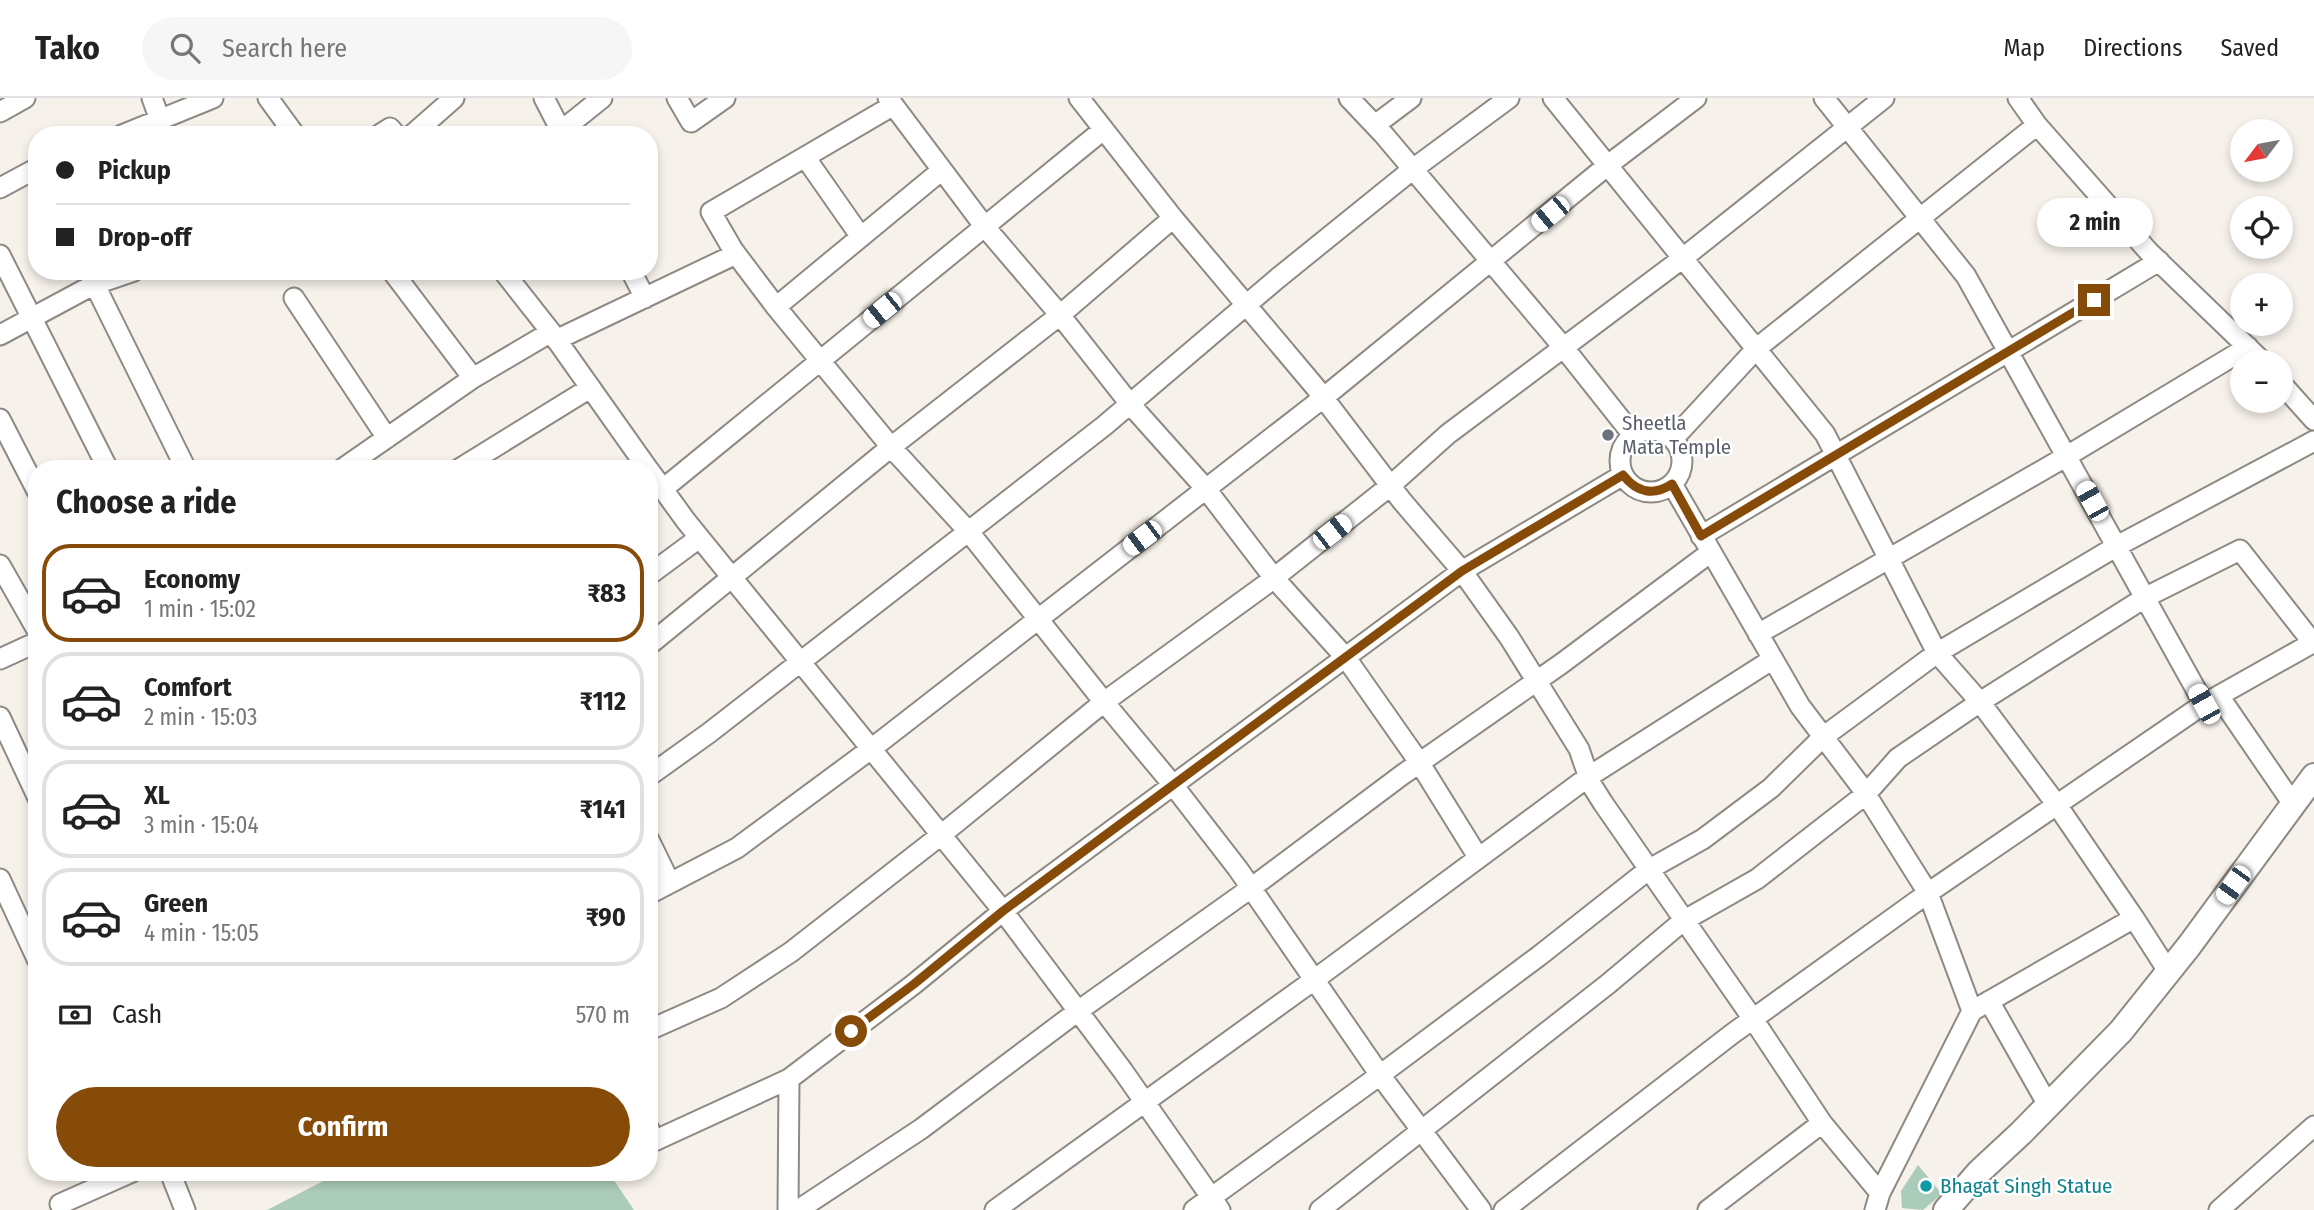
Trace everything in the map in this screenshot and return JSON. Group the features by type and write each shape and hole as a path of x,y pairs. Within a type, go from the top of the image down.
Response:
{"main road":[{"path":"1948,1210 1979,1172 2122,1031 2314,776"}],"street":[{"path":"0,112 25,98"},
{"path":"152,98 160,120"},
{"path":"145,126 213,98"},
{"path":"268,98 288,126"},
{"path":"422,126 454,98"},
{"path":"544,98 558,126"},
{"path":"570,126 602,98"},
{"path":"677,98 691,122 725,98"},
{"path":"1079,98 1173,218 1323,398 1390,486 1462,571 1509,636 1579,749 1588,777 1603,803 1877,1202 1980,1006 2134,918"},
{"path":"1349,98 1413,169 1564,348 1633,435"},
{"path":"1375,125 1411,98"},
{"path":"658,769 969,531 1130,404 1413,169 1509,98"},
{"path":"1553,98 1825,434 1937,653 1980,702 2057,805 2168,971"},
{"path":"658,889 737,848 871,749 1323,398 1608,166 1696,98"},
{"path":"1824,98 1966,276 2146,597 2212,700 2293,804"},
{"path":"658,1026 721,998 790,951 941,835 1104,702 1274,578 1390,486 1448,434 1683,258 1884,98"},
{"path":"2018,98 2037,125 2159,261 2251,350"},
{"path":"1479,857 1419,762 1346,657 1274,578 1206,489 1130,404 1060,315 985,227 890,102 805,157 711,212 736,254 776,307 891,447 969,531 1173,785 1251,888 1380,1075 1481,1210"},
{"path":"1673,439 1757,348 2037,125"},
{"path":"663,489 1103,130"},
{"path":"805,157 861,237"},
{"path":"776,307 942,170"},
{"path":"0,188 28,173"},
{"path":"658,638 891,447 1060,315 1173,218"},
{"path":"355,460 473,379 554,336 645,298 736,254"},
{"path":"0,255 103,460"},
{"path":"798,1210 921,1129 1419,762 1562,664 1706,544 1836,456 2159,261"},
{"path":"0,335 32,318 88,280"},
{"path":"92,280 182,460"},
{"path":"399,280 473,379"},
{"path":"510,280 554,336 639,460"},
{"path":"636,280 645,298"},
{"path":"294,298 387,438"},
{"path":"1758,634 2067,456 2248,347"},
{"path":"474,460 590,388"},
{"path":"2293,397 2314,420"},
{"path":"0,419 28,473"},
{"path":"1655,430 1673,439 1679,448 1682,461 1672,484 1657,492 1641,491 1630,484 1623,475 1620,455 1633,435 1655,430"},
{"path":"1194,1210 1215,1204 1648,870 1703,839 1771,788 1823,737 1937,653 2118,546 2314,441"},
{"path":"658,1138 789,1079 914,984 1003,911 1462,571 1623,475"},
{"path":"658,483 732,579 1003,911 1144,1102 1215,1204"},
{"path":"1672,484 1800,706 1866,794 1928,893 1980,1006 2048,1105"},
{"path":"658,568 699,538"},
{"path":"1320,1210 1608,984 1683,920 1757,879 1866,794 1898,758 1980,702 2146,597 2240,550 2313,642 2212,700 1928,893 1753,1019 1504,1210"},
{"path":"0,565 28,614"},
{"path":"0,659 28,646"},
{"path":"995,1210 1314,980 1588,777 1773,659"},
{"path":"0,717 28,777"},
{"path":"658,858 670,883"},
{"path":"0,879 28,940"},
{"path":"788,1210 789,1079"},
{"path":"1708,1210 1822,1123"},
{"path":"2219,1210 2314,1126"},
{"path":"60,1204 112,1181"},
{"path":"174,1181 185,1210"}],"green space":[{"path":"1918,1165 1942,1194 1923,1210 1902,1208 1901,1191"},
{"path":"323,1181 614,1181 634,1210 267,1210"}],"place":[{"name":"Sheetla Mata Temple","path":"1608,435"},
{"name":"Bhagat Singh Statue","path":"1926,1186"}],"route":[{"path":"851,1031 914,984 1003,911 1462,571 1623,475 1641,491 1657,492 1672,484 1701,536 2094,300"}]}
